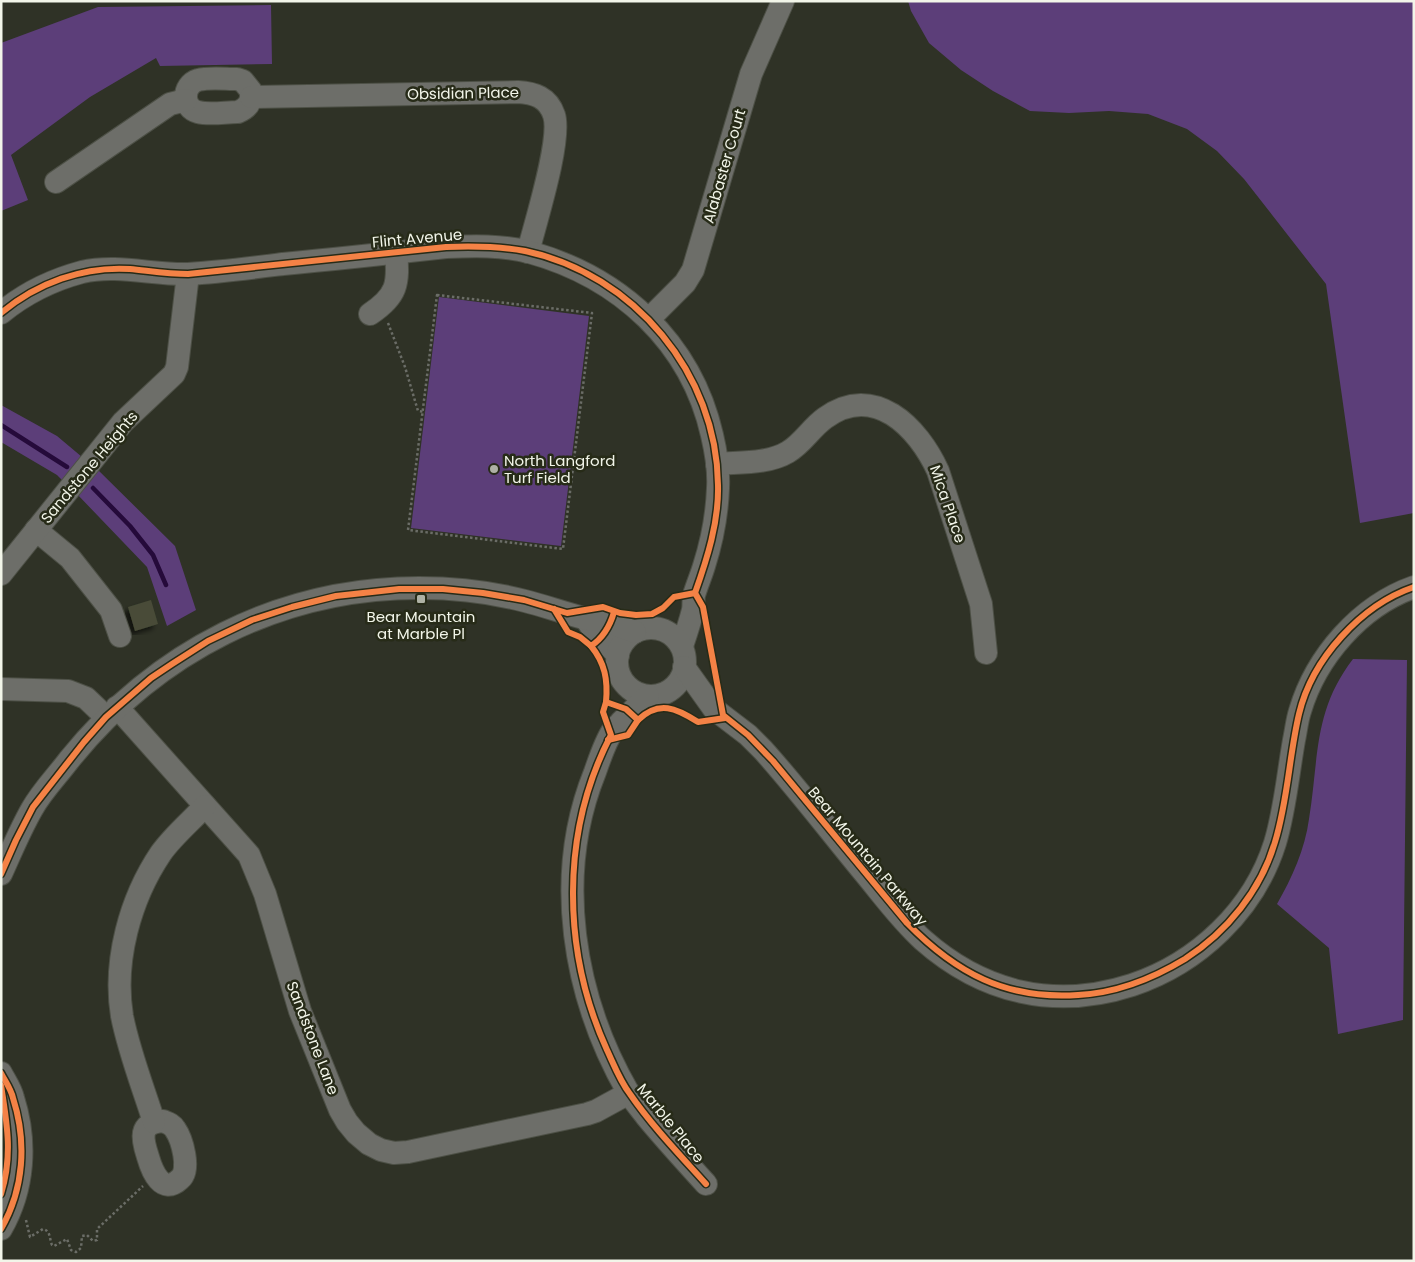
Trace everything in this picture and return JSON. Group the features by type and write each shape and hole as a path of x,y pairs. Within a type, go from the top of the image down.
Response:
{"street":[{"name":"Alabaster Court","path":"648,319 685,283 693,270 751,74 783,1"},
{"path":"237,79 248,85 251,97 247,107 238,112 200,113 189,106 186,100 186,93 188,87 199,80 237,79"},
{"name":"Obsidian Place","path":"251,97 518,92 541,96 554,115 555,136 542,199 528,252"},
{"path":"56,182 170,104 186,100"},
{"name":"Flint Avenue","path":"1,313 36,289 84,272 130,269 188,274 446,247 508,248 528,252 570,266 592,276 612,289 648,319 672,347 704,405 709,425 717,464 718,487 713,527 704,566 694,596 683,657"},
{"path":"376,310 391,296 396,286 398,275 396,252"},
{"name":"Sandstone Heights","path":"1,574 123,422 174,374 177,367 188,274"},
{"name":"Mica Place","path":"717,464 777,457 801,443 824,418 841,409 859,404 879,407 895,416 910,427 921,440 931,454 938,471 981,604 986,653"},
{"path":"36,530 70,558 110,610 120,636"},
{"name":"Bear Mountain Parkway","path":"683,657 714,709 748,735 763,750 923,940 974,976 1004,988 1050,996 1092,994 1145,981 1172,967 1197,951 1220,932 1239,911 1266,867 1275,844 1299,712 1310,685 1324,660 1344,634 1389,598 1414,587"},
{"path":"1,874 33,807 78,748 112,712 151,678 208,641 272,612 336,596 399,588 464,590 517,598 586,619 599,620 635,632 651,628 673,635 683,657 682,676 676,685 657,694 630,688 622,681 618,655 622,646 635,632"},
{"name":"Flint Avenue","path":"659,629 694,596"},
{"path":"586,619 618,655"},
{"name":"Marble Place","path":"614,729 613,718 622,681"},
{"name":"Sandstone Lane","path":"1,689 68,691 112,712 205,806 249,855 255,865 300,1011 340,1110 356,1133 370,1144 381,1150 394,1153 408,1152 587,1114 629,1093"},
{"name":"Bear Mountain Parkway","path":"657,694 714,709"},
{"name":"Marble Place","path":"657,694 639,703 614,729 588,788 582,812 574,866 573,917 579,963 600,1035 629,1093 660,1132 706,1184"},
{"path":"154,1122 127,1040 120,989 121,961 128,929 147,877 162,852 205,806"},
{"path":"1,1073 13,1096 20,1129 21,1160 18,1191 1,1229"},
{"path":"1,1085 8,1126 9,1155 5,1183 1,1194"}],"path":[{"path":"437,295 592,313 563,549 408,530 424,412 437,295"},
{"path":"376,310 405,368 418,411 424,412"},
{"path":"20,1216 26,1218 28,1222 30,1237 43,1229 49,1232 52,1245 54,1246 67,1239 71,1250 76,1252 81,1248 82,1236 87,1235 93,1241 97,1240 96,1229 147,1182"}],"shaded area":[{"path":"908,1 1414,1 1414,513 1360,523 1326,284 1244,179 1217,151 1187,129 1148,114 1109,111 1069,113 1030,111 993,91 961,70 929,43 911,11"},
{"path":"271,5 272,64 160,66 156,58 90,97 11,155 28,200 1,211 1,43 98,7"},
{"name":"North Langford Turf Field","path":"439,297 589,316 561,546 411,528"},
{"path":"1,405 57,436 82,457 63,481 57,475 1,442"},
{"path":"96,468 175,546 196,610 167,626 147,567 76,493"},
{"path":"1353,659 1407,660 1403,1020 1338,1034 1329,948 1277,904 1293,874 1307,830 1324,716 1340,678"}],"building":[{"path":"151,600 158,624 135,631 128,607"}],"waterway":[{"path":"1,425 67,467"},
{"path":"93,488 130,526 153,555 166,585"}],"cycle path":[{"path":"1,313 15,302 45,285 95,270 130,269 188,274 466,246 515,249 565,263 601,282 634,306 662,335 685,368 703,405 714,444 718,499 711,540 695,593"},
{"path":"695,593 703,607 723,715 748,735 773,761 907,923 944,956 984,980 1005,988 1028,993 1078,995 1120,988 1160,973 1200,948 1228,923 1251,893 1269,860 1283,810 1299,714 1315,673 1327,654 1358,621 1394,595 1414,587"},
{"path":"1,874 33,807 106,717 151,678 172,664 208,641 252,620 292,607 336,596 399,589 443,589 483,593 524,600 567,613 603,607 620,613 636,615 652,614 663,608 674,597 695,593"},
{"path":"554,609 568,632 580,637 591,646 606,631 614,612"},
{"path":"591,646 600,659 604,672 606,702 626,709 638,720 628,735 608,740"},
{"path":"606,702 603,712 611,735 594,773 583,812 575,852 573,892 575,933 581,973 592,1012 623,1084 657,1129 706,1184"},
{"path":"638,720 653,710 660,708 675,710 698,722 725,718"},
{"path":"1,1073 13,1098 20,1131 21,1148 19,1182 9,1214 1,1229"},
{"path":"1,1085 8,1140 7,1166 1,1194"}],"place":[{"name":"North Langford Turf Field","path":"494,469"},
{"name":"Bear Mountain at Marble Pl","path":"421,599"}]}
